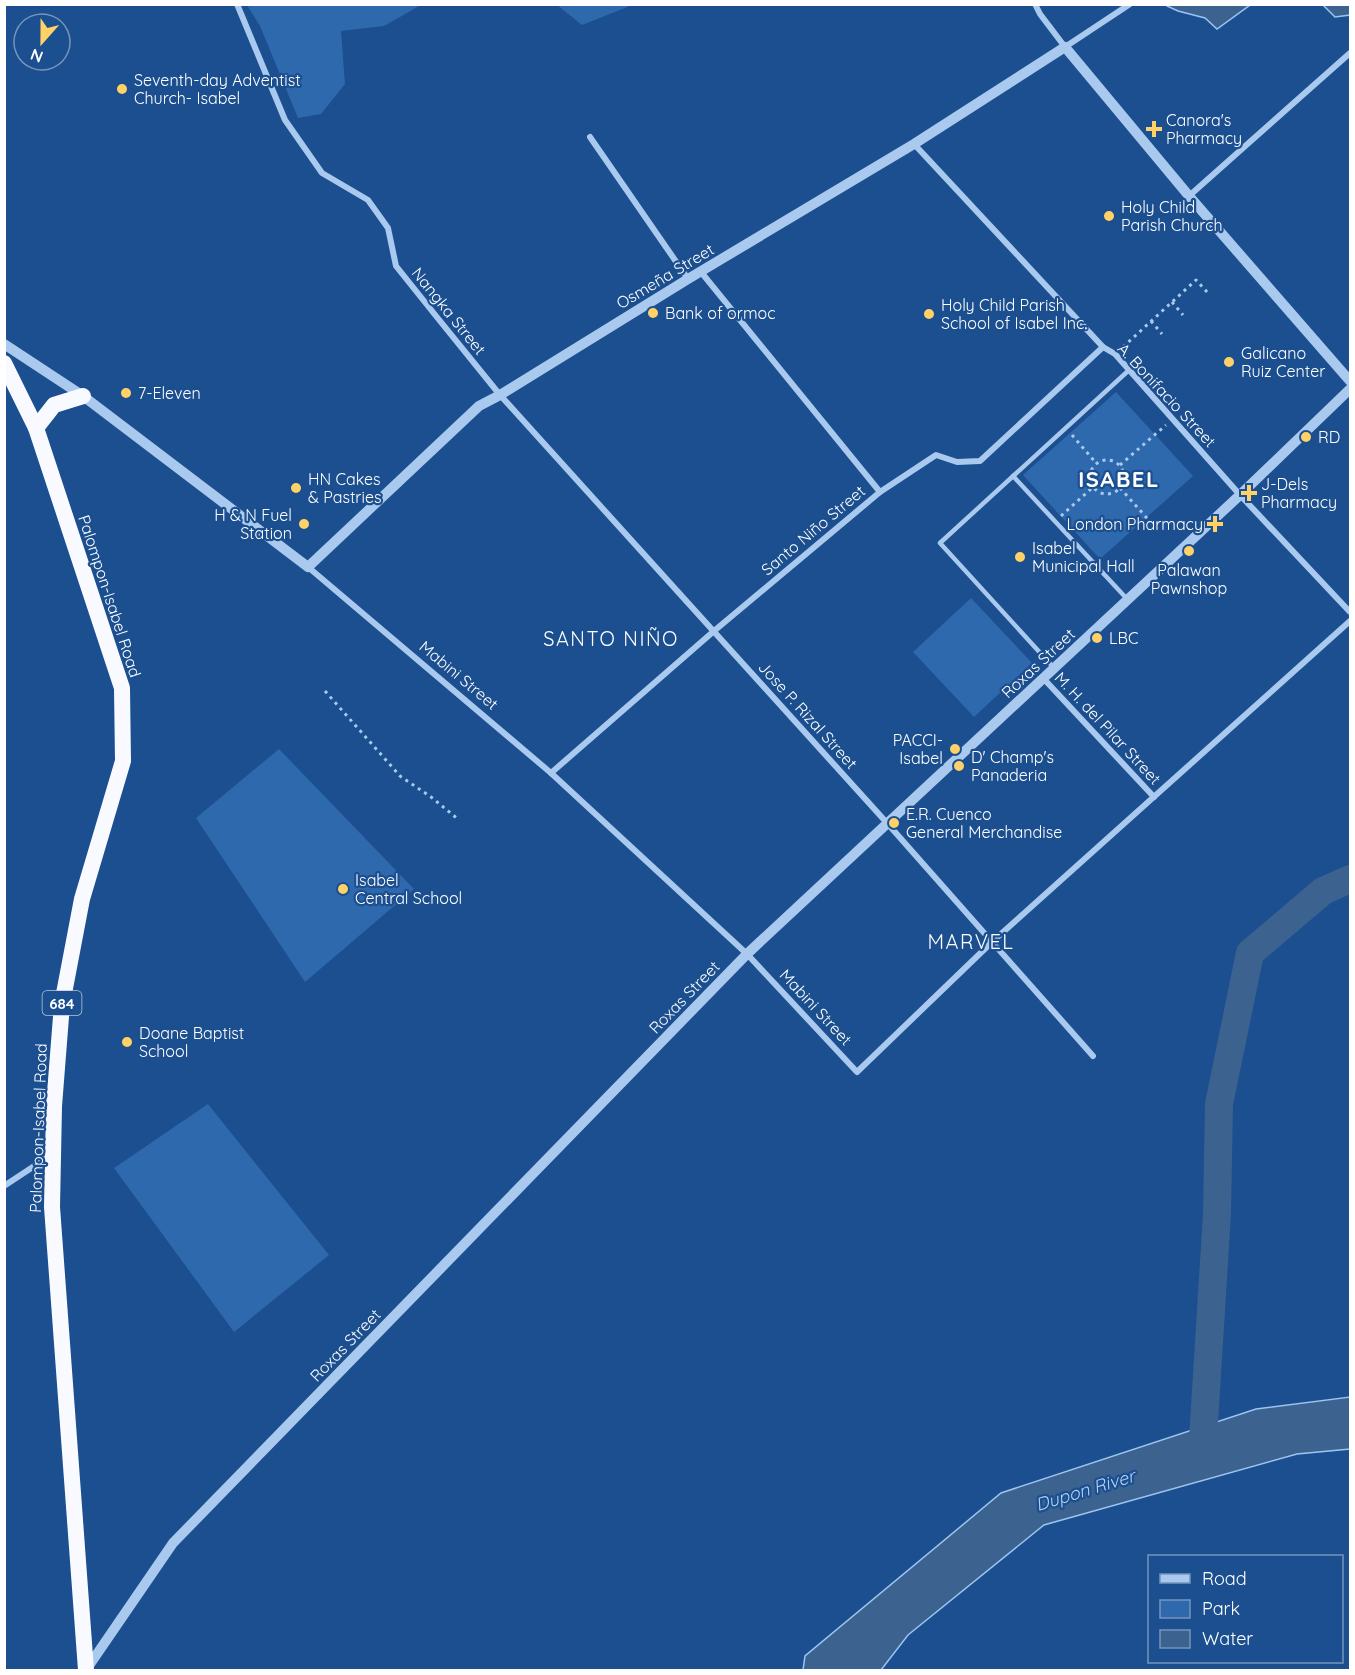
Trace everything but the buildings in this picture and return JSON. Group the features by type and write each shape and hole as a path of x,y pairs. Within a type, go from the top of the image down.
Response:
{"highway":[{"name":"Palompon-Isabel Road","path":"4,363 36,428 122,688 123,761 82,900 62,1004 54,1106 52,1207 86,1670"},
{"path":"36,428 54,405 83,396"}],"street":[{"name":"Nangka Street","path":"237,4 285,120 322,173 368,200 388,228 396,266 500,395"},
{"path":"1035,4 1065,47 1189,196 1350,381"},
{"path":"1065,47 1130,4"},
{"name":"Osmeña Street","path":"308,567 479,406 915,144 1065,47"},
{"path":"1189,196 1350,53"},
{"path":"590,136 688,279"},
{"name":"A. Bonifacio Street","path":"915,144 1103,347 1115,354 1240,495 1350,612"},
{"path":"701,272 880,492"},
{"name":"Mabini Street","path":"4,344 83,396 308,567 551,773 747,954 856,1072 992,942"},
{"name":"Santo Niño Street","path":"551,773 714,631 880,492 936,455 957,462 980,461 1103,347"},
{"name":"Roxas Street","path":"86,1670 173,1543 747,954 1128,600 1350,389"},
{"name":"Jose P. Rizal Street","path":"500,395 887,823 1093,1056"},
{"path":"992,942 1350,621"},
{"name":"M. H. del Pilar Street","path":"1043,678 1154,797"},
{"path":"4,1186 54,1153"}],"lane":[{"path":"1054,668 940,543 1128,371"},
{"path":"1013,476 1128,600"}],"path":[{"path":"1115,354 1196,280 1207,292"},
{"path":"1172,302 1184,315"},
{"path":"1151,321 1162,334"},
{"path":"1120,465 1172,419"},
{"path":"1065,427 1096,463"},
{"path":"1110,460 1120,465 1124,476 1120,488 1109,494 1093,487 1090,476 1096,463 1110,460"},
{"path":"1055,521 1093,487"},
{"path":"1120,488 1154,526"},
{"path":"325,691 400,776 431,796 459,820"}],"green space":[{"path":"247,5 421,5 384,26 341,31 345,84 321,114 298,118 260,26"},
{"path":"557,5 631,5 582,25"},
{"path":"1116,392 1193,476 1100,559 1023,475"},
{"path":"971,598 1032,663 974,717 913,652"},
{"path":"279,749 414,889 305,982 196,818"},
{"path":"208,1104 329,1255 234,1332 114,1168"}],"water":[{"path":"1167,4 1250,5 1217,29 1205,18 1178,11"},
{"path":"1323,5 1350,5 1350,15 1335,17"},
{"name":"Dupon River","path":"1350,1397 1350,1449 1297,1454 1044,1525 908,1635 881,1670 803,1670 805,1656 1001,1493 1256,1409"}],"waterway":[{"path":"1202,1455 1217,1214 1219,1104 1250,953 1323,891 1350,879"}],"place":[{"name":"Seventh-day Adventist Church- Isabel","path":"122,89"},
{"name":"Canora's Pharmacy","path":"1154,129"},
{"name":"Holy Child Parish Church","path":"1109,216"},
{"name":"Bank of ormoc","path":"653,313"},
{"name":"Holy Child Parish School of Isabel Inc.","path":"929,314"},
{"name":"Galicano Ruiz Center","path":"1229,362"},
{"name":"7-Eleven","path":"126,393"},
{"name":"RD","path":"1306,437"},
{"name":"HN Cakes & Pastries","path":"296,488"},
{"name":"J-Dels Pharmacy","path":"1249,493"},
{"name":"H & N Fuel Station","path":"304,524"},
{"name":"London Pharmacy","path":"1215,524"},
{"name":"Palawan Pawnshop","path":"1189,551"},
{"name":"Isabel Municipal Hall","path":"1020,557"},
{"name":"LBC","path":"1097,638"},
{"name":"PACCI- Isabel","path":"955,749"},
{"name":"D' Champ's Panaderia","path":"959,766"},
{"name":"E.R. Cuenco General Merchandise","path":"894,823"},
{"name":"Isabel Central School","path":"343,889"},
{"name":"Doane Baptist School","path":"127,1042"}],"district":[{"name":"ISABEL","path":"1119,479"},
{"name":"SANTO NIÑO","path":"611,638"},
{"name":"MARVEL","path":"971,941"}]}
